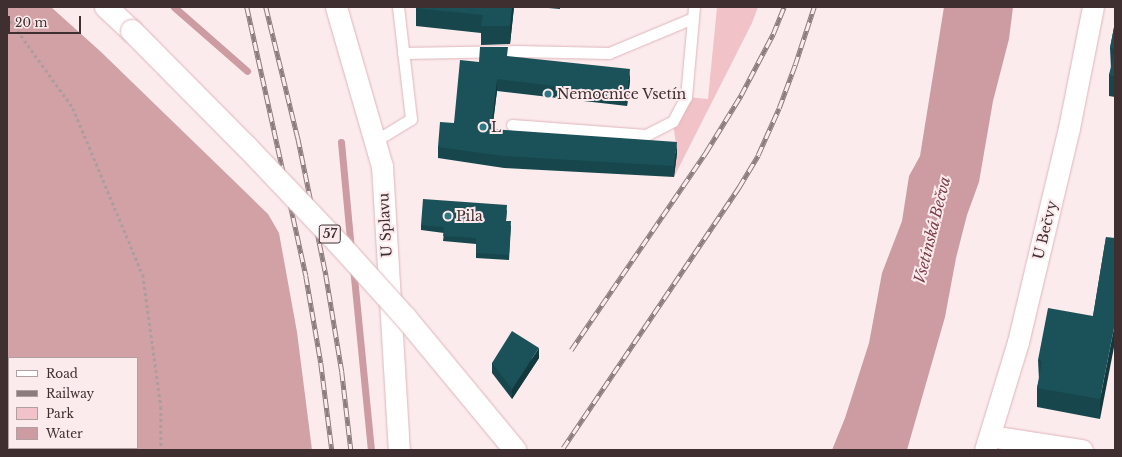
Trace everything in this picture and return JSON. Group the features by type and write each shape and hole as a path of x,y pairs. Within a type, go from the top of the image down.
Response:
{"main road":[{"name":"57","path":"106,7 132,31 246,146 346,252 405,317 514,450"}],"street":[{"name":"U Splavu","path":"336,7 382,166 399,450"},
{"name":"U Bečvy","path":"988,443 1018,342 1070,128 1093,7"},
{"path":"988,443 1082,450"}],"lane":[{"path":"375,141 411,119 398,7"},
{"path":"512,125 646,135 673,121 686,97 694,7"},
{"path":"403,53 516,51 609,54 693,18"}],"path":[{"path":"7,16 72,108 143,275 161,407 161,450"}],"green space":[{"path":"717,7 758,7 752,23 674,177 677,153 673,121 686,97 708,99"}],"shaded area":[{"path":"7,7 51,7 100,51 268,214 279,233 297,332 312,450 7,450"}],"water":[{"name":"Vsetínská Bečva","path":"944,7 1013,7 1009,39 993,101 979,182 967,215 956,258 945,317 907,450 832,450 845,418 869,343 882,273 902,221 909,176 920,156"}],"building":[{"path":"416,7 512,7 510,26 481,26 483,15"},
{"path":"1115,22 1115,49 1110,48"},
{"path":"480,47 508,47 507,56 630,69 627,95 497,79 491,129 677,142 674,166 504,156 438,147 440,122 454,123 460,60 479,62"},
{"path":"1115,49 1115,76 1109,75"},
{"path":"423,199 507,205 506,221 511,221 509,255 476,253 476,238 443,236 444,227 421,225"},
{"path":"1106,237 1115,238 1115,323 1100,399 1037,388 1042,361 1038,360 1048,308 1093,316"},
{"path":"512,331 539,348 512,389 492,363"}],"waterway":[{"path":"174,7 247,71"},
{"path":"341,142 351,249"},
{"path":"353,267 371,450"}],"railway":[{"path":"247,7 306,276 321,363 332,450"},
{"path":"266,7 298,138 326,275 342,372 351,450"},
{"path":"571,350 706,152 741,95 773,34 784,7"},
{"path":"563,448 739,187 758,155 779,108 814,7"}],"place":[{"name":"Nemocnice Vsetín","path":"548,94"},
{"name":"L","path":"483,127"},
{"name":"Pila","path":"448,216"}]}
